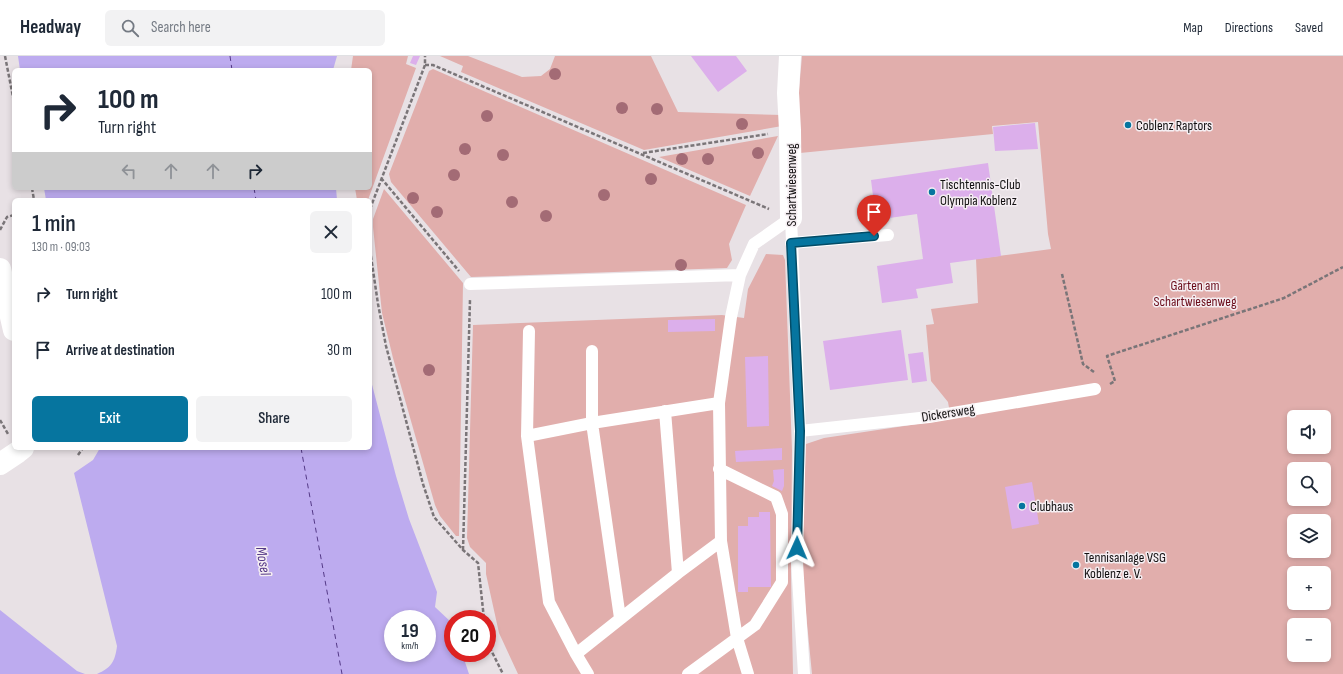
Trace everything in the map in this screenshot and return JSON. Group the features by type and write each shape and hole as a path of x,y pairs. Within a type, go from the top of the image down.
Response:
{"street":[{"name":"Schartwiesenweg","path":"790,56 788,93 791,218"},
{"path":"0,269 12,321"},
{"path":"0,464 20,450"}],"lane":[{"name":"Schartwiesenweg","path":"791,218 800,431 797,562 804,674"},
{"path":"748,674 737,638 721,541 719,403 731,317 740,275 754,244 791,218"},
{"path":"791,243 888,235"},
{"path":"470,284 740,275"},
{"path":"529,331 527,436 549,602 588,674"},
{"path":"592,351 592,423 620,618"},
{"name":"Dickersweg","path":"800,431 929,417 1095,389"},
{"path":"527,436 592,423 719,403"},
{"path":"665,411 678,573"},
{"path":"688,674 754,625 782,582 782,514 776,497 719,469"},
{"path":"576,654 620,618 721,541"}],"path":[{"path":"5,56 12,92"},
{"path":"372,203 425,65 424,56"},
{"path":"425,65 433,65 791,218"},
{"path":"642,154 790,130"},
{"path":"381,178 470,284 463,550"},
{"path":"0,230 7,217 12,216"},
{"path":"372,264 386,346 423,484 434,516 463,550 478,563 483,610"},
{"path":"1062,274 1083,364 1095,372 1095,389 1115,381 1107,356 1284,298 1343,267"},
{"path":"78,455 82,450"},
{"path":"496,660 503,674"}],"green space":[{"path":"353,56 408,56 406,64 416,68 372,189 372,68 351,68"},
{"path":"440,56 468,56 522,77 541,76 550,69 555,56 651,56 678,112 782,115 782,126 644,150 461,72 463,66"},
{"name":"Gärten am Schartwiesenweg","path":"802,56 1343,56 1343,674 812,674 801,562 806,444 824,438 951,419 948,402 931,381 926,325 934,324 931,309 978,303 976,259 1051,249 1048,234 1038,122 992,126 993,134 800,153 799,90"},
{"path":"433,69 746,205 729,244 732,260 727,268 471,277 391,182 389,174 429,71"},
{"path":"778,136 750,196 659,157"},
{"path":"384,189 463,283 459,536 456,536 440,516 435,505 393,358 382,313 373,219"},
{"path":"355,190 372,190 369,198 357,198"},
{"path":"766,254 783,255 785,260 792,450 791,577 793,674 518,674 499,633 496,619 496,610 494,610 486,574 486,563 470,547 467,538 473,325 722,315 744,318 748,289"}],"water":[{"path":"18,56 337,56 334,68 20,68"},
{"path":"44,190 336,190 337,198 46,198"},
{"name":"Mosel","path":"372,385 409,519 437,592 435,607 444,615 444,662 465,662 469,674 97,674 112,664 117,646 74,473 93,460 99,450 372,450"},
{"path":"0,610 77,671 85,674 0,674"}],"building":[{"path":"413,56 420,56 416,65 410,63"},
{"path":"691,56 736,56 747,71 718,92"},
{"path":"1035,123 1038,149 995,151 993,127"},
{"path":"988,163 1001,256 950,263 953,283 916,289 918,298 882,303 877,266 923,259 917,214 876,220 871,180"},
{"path":"715,319 715,331 668,332 668,320"},
{"path":"901,330 908,380 830,390 823,341"},
{"path":"923,352 927,381 912,383 908,354"},
{"path":"768,356 769,426 747,427 745,357"},
{"path":"782,448 782,460 736,462 735,451"},
{"path":"784,469 784,486 782,491 772,486 774,481 773,470"},
{"name":"Clubhaus","path":"1032,482 1039,524 1012,529 1005,487"},
{"path":"759,512 770,512 771,587 748,587 748,592 738,592 738,526 748,526 748,517 759,517"}],"ferry route":[{"path":"230,56 232,68"},
{"path":"254,190 256,198"},
{"path":"301,450 342,674"}],"place":[{"name":"Coblenz Raptors","path":"1128,125"},
{"name":"Tischtennis-Club Olympia Koblenz","path":"932,192"},
{"name":"Clubhaus","path":"1022,506"},
{"name":"Tennisanlage VSG Koblenz e. V.","path":"1076,565"}],"route":[{"path":"797,548 800,431 791,243 874,236"}]}
